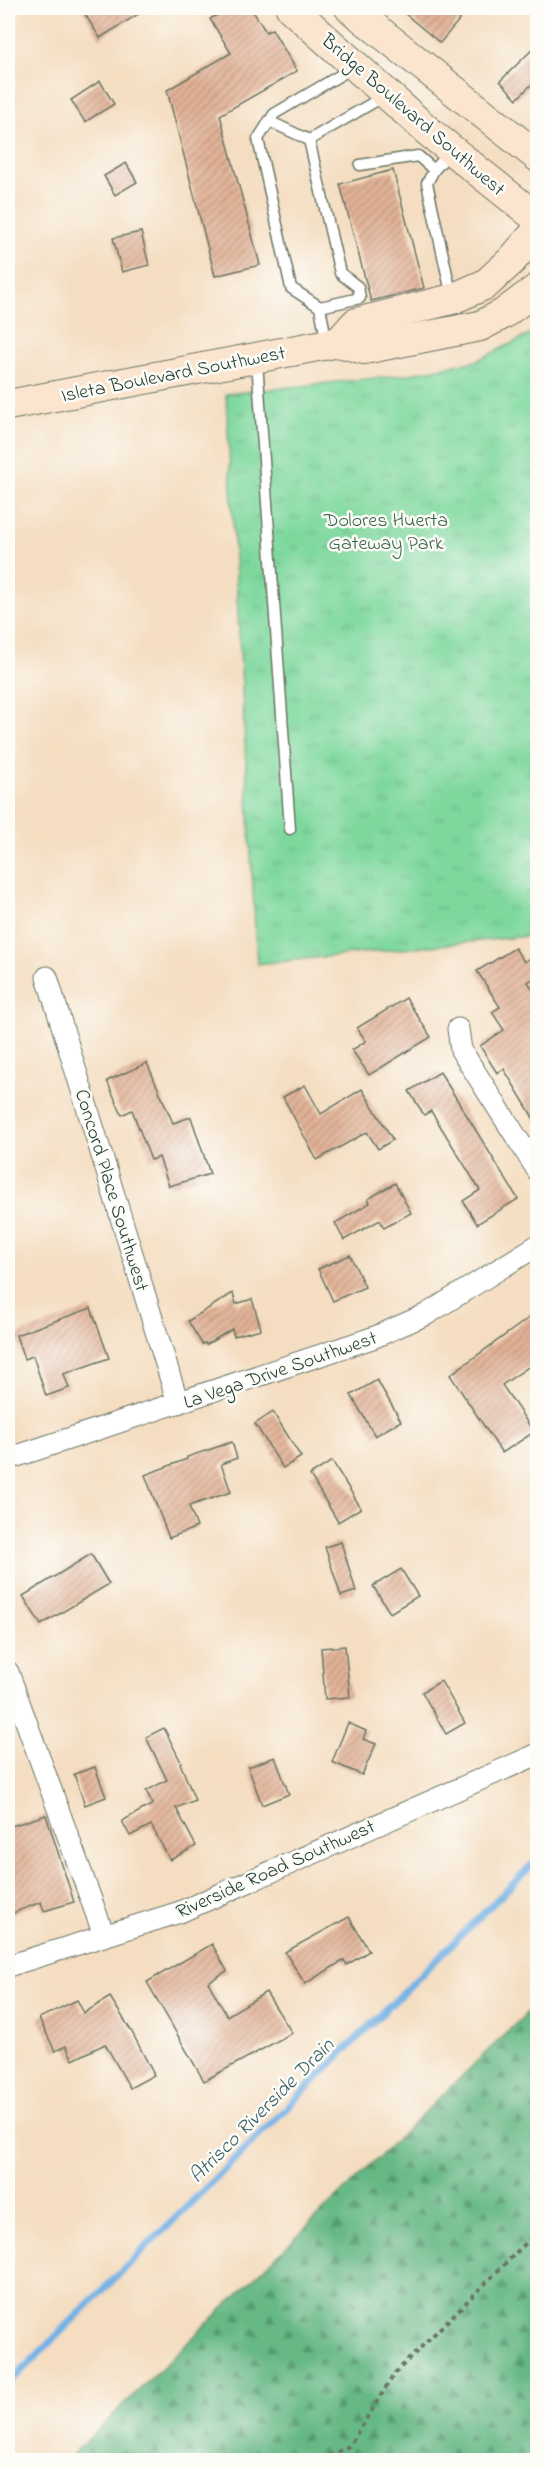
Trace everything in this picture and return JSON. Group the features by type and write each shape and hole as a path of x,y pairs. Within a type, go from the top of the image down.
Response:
{"main road":[{"name":"Bridge Boulevard Southwest","path":"291,8 387,94 443,160 537,219"},
{"name":"Bridge Boulevard Southwest","path":"350,8 537,157"},
{"path":"333,343 356,323 452,299 486,284 511,261 537,230"},
{"name":"Isleta Boulevard Southwest","path":"8,405 333,343 364,349 480,326 525,300 537,288"}],"street":[{"name":"Concord Place Southwest","path":"47,977 178,1403"},
{"path":"458,1029 461,1050 537,1172"},
{"name":"La Vega Drive Southwest","path":"8,1459 375,1338 428,1314 481,1283 537,1245"},
{"path":"8,1672 104,1935"},
{"name":"Riverside Road Southwest","path":"8,1966 180,1911 537,1755"}],"lane":[{"path":"333,343 320,307 291,288 258,139 274,114 355,66"},
{"path":"309,140 387,94"},
{"path":"269,121 309,140"},
{"path":"309,140 340,273 358,287 360,298 320,307"},
{"path":"360,165 418,156 443,160 427,183 452,299"},
{"path":"257,358 290,829"}],"path":[{"path":"321,2460 349,2446 395,2373 457,2314 537,2231"}],"green space":[{"name":"Dolores Huerta Gateway Park","path":"537,328 537,935 257,964 226,394 404,375 476,361 525,337"},
{"path":"537,2003 537,2460 67,2460"}],"building":[{"path":"81,8 148,8 100,38"},
{"path":"229,8 251,8 266,32 272,29 297,71 220,115 260,265 215,276 167,90 231,53 210,19"},
{"path":"398,8 469,8 440,43"},
{"path":"537,45 537,79 517,99 500,81"},
{"path":"100,81 114,104 85,122 71,100"},
{"path":"126,163 137,182 115,195 104,176"},
{"path":"393,170 424,288 371,301 340,184"},
{"path":"141,232 149,265 122,272 113,238"},
{"path":"515,948 524,962 537,954 537,976 528,982 537,997 537,1124 504,1069 497,1073 480,1046 504,1030 492,1012 500,1007 477,971"},
{"path":"406,998 431,1037 369,1075 352,1050 366,1041 357,1028"},
{"path":"147,1063 173,1123 191,1117 210,1174 169,1186 159,1157 151,1160 132,1110 122,1115 107,1081"},
{"path":"440,1072 518,1199 477,1224 463,1201 480,1190 431,1111 424,1115 409,1091"},
{"path":"305,1085 321,1114 362,1089 393,1140 378,1149 367,1132 317,1160 283,1097"},
{"path":"395,1183 411,1213 384,1228 380,1220 344,1240 335,1223 370,1203 368,1199"},
{"path":"350,1255 365,1287 333,1301 318,1269"},
{"path":"233,1293 236,1304 252,1299 261,1329 234,1336 232,1329 206,1345 202,1344 188,1321"},
{"path":"91,1308 109,1358 64,1374 69,1388 46,1396 33,1356 24,1359 16,1335"},
{"path":"537,1312 537,1361 502,1385 534,1432 502,1453 450,1375"},
{"path":"377,1380 401,1421 375,1436 351,1395"},
{"path":"273,1412 301,1457 283,1468 255,1424"},
{"path":"232,1442 237,1458 221,1464 231,1492 189,1506 197,1527 169,1538 145,1475 187,1459 187,1457"},
{"path":"332,1461 361,1508 338,1522 310,1475"},
{"path":"341,1542 356,1591 341,1596 325,1547"},
{"path":"91,1554 109,1584 41,1625 23,1596"},
{"path":"401,1569 418,1596 390,1613 373,1586"},
{"path":"345,1646 350,1697 325,1699 321,1648"},
{"path":"441,1681 465,1723 446,1734 422,1692"},
{"path":"348,1723 366,1731 363,1739 376,1744 362,1775 332,1762"},
{"path":"164,1728 181,1762 195,1800 176,1808 196,1846 170,1860 151,1825 130,1836 122,1821 153,1804 146,1791 167,1780 146,1737"},
{"path":"275,1757 289,1794 262,1805 248,1767"},
{"path":"95,1767 106,1797 85,1805 74,1774"},
{"path":"46,1815 74,1902 44,1911 41,1902 8,1915 8,1827"},
{"path":"349,1917 369,1951 347,1965 344,1960 305,1984 285,1952"},
{"path":"212,1944 227,1971 208,1982 227,2016 266,1992 292,2033 204,2081 147,1982"},
{"path":"110,1997 132,2032 154,2075 130,2088 105,2044 73,2060 66,2046 55,2051 39,2018 77,2000 84,2013"}],"waterway":[{"name":"Atrisco Riverside Drain","path":"8,2384 538,1859"}]}
